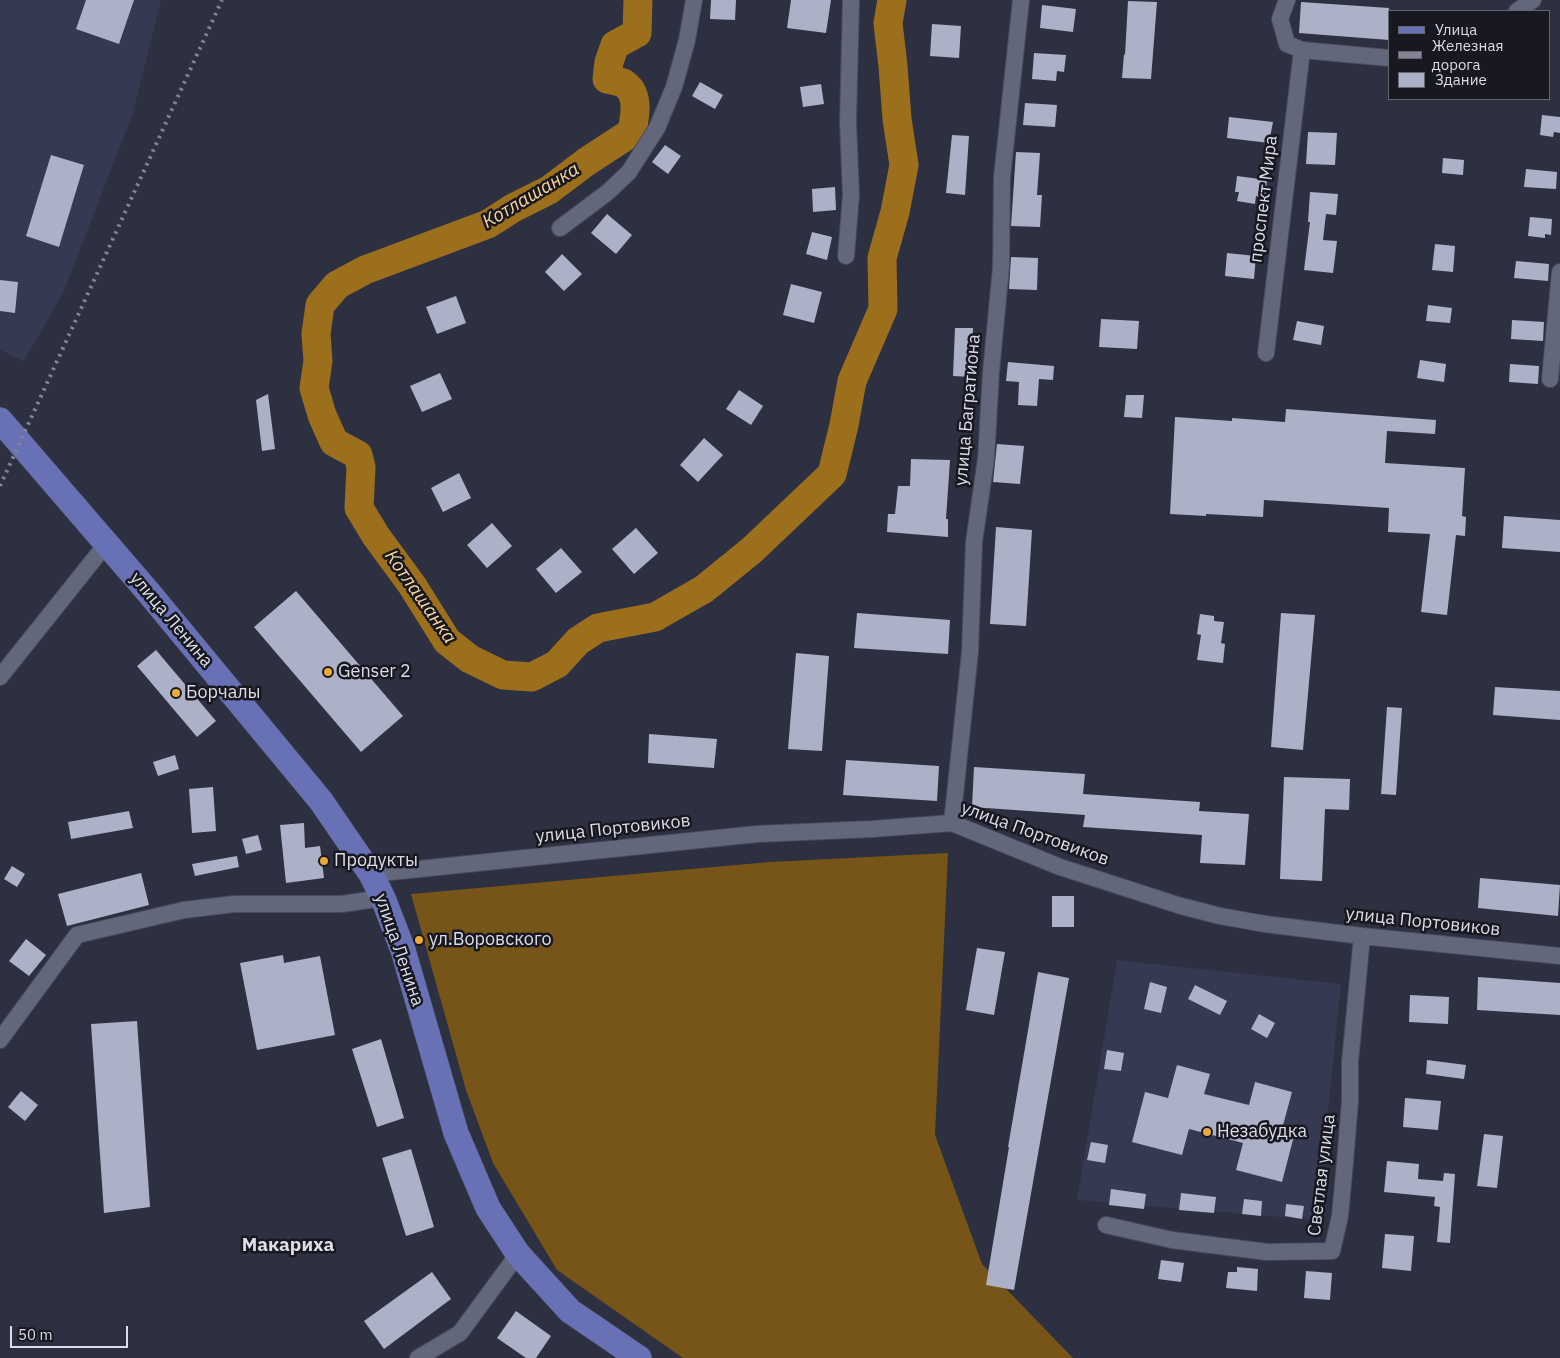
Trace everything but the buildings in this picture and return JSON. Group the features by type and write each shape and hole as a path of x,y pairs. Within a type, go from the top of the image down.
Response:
{"main road":[{"name":"улица Ленина","path":"0,420 107,543 321,801 371,874 383,898 402,950 456,1133 488,1208 518,1254 570,1311 639,1358"}],"street":[{"path":"560,228 608,192 629,172 657,128 674,87 687,40 694,0"},
{"path":"846,256 851,195 848,122 851,0"},
{"name":"улица Багратиона","path":"952,823 970,652 974,542 986,459 991,372 1001,267 1002,176 1021,0"},
{"path":"1287,0 1280,19 1287,44 1302,50 1388,58"},
{"path":"1518,10 1533,0"},
{"name":"проспект Мира","path":"1266,353 1302,50"},
{"path":"1550,379 1560,272"},
{"path":"0,677 107,543"},
{"name":"улица Портовиков","path":"371,874 757,834 952,823 1060,867 1180,906 1220,916 1265,924 1362,936 1560,956"},
{"path":"0,1040 76,935 184,910 234,904 342,904 383,898"},
{"name":"Светлая улица","path":"1106,1226 1172,1240 1267,1252 1332,1251 1340,1216 1350,1101 1350,1062 1362,936"},
{"path":"418,1358 460,1333 518,1254"}],"shaded area":[{"path":"0,0 161,0 132,116 63,293 24,361 0,350"},
{"path":"948,853 935,1135 982,1264 1073,1358 683,1358 557,1270 493,1163 466,1090 411,894 770,862"},
{"name":"Незабудка","path":"1117,960 1341,984 1317,1220 1077,1200"}],"waterway":[{"name":"Котлашанка","path":"638,0 637,33 615,45 609,62 607,79 623,83 632,93 635,105 632,132 586,162 549,190 513,208 488,224 365,270 337,285 320,305 316,334 318,361 314,388 322,415 334,442 358,455 361,467 359,508 376,536 412,585 447,641 470,659 503,675 532,677 557,664 578,641 598,628 655,617 704,589 752,550 832,474 852,381 883,309 882,258 895,212 904,165 897,119 888,23 892,0"}],"railway":[{"path":"0,486 222,0"}],"place":[{"name":"Genser 2","path":"328,672"},
{"name":"Борчалы","path":"176,693"},
{"name":"Продукты","path":"324,861"},
{"name":"ул.Воровского","path":"419,940"},
{"name":"Незабудка","path":"1207,1132"}],"district":[{"name":"Макариха","path":"288,1246"}]}
